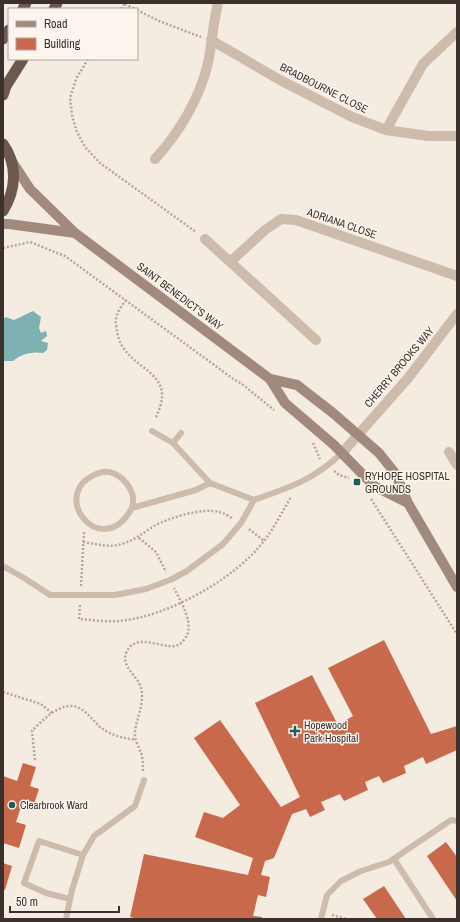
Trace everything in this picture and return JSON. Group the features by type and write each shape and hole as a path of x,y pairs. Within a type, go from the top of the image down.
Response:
{"highway":[{"path":"3,95 6,86 22,60"},
{"path":"3,144 13,162 15,181 10,199 3,211"}],"main road":[{"name":"SAINT BENEDICT'S WAY","path":"13,162 30,189 75,233 270,379 285,403 342,452 374,486 408,503"},
{"name":"SAINT BENEDICT'S WAY","path":"3,224 75,233"},
{"name":"SAINT BENEDICT'S WAY","path":"270,379 297,385 358,434 379,453 395,472 408,503 457,587"}],"street":[{"path":"155,159 173,139 201,87 208,64 218,3"},
{"path":"386,130 423,64 457,32"},
{"name":"BRADBOURNE CLOSE","path":"212,40 280,80 352,117 386,130 428,136 457,136"},
{"name":"ADRIANA CLOSE","path":"230,262 265,230 281,219 296,220 457,276"},
{"path":"205,239 316,340"},
{"name":"CHERRY BROOKS WAY","path":"342,452 409,377 457,314"},
{"path":"449,452 457,465"}],"lane":[{"path":"152,431 173,444 210,483 254,500 298,485 328,466 342,452"},
{"path":"173,444 181,433"},
{"path":"132,508 133,495 127,482 116,474 102,472 89,476 80,486 76,500 79,513 88,524 100,529 114,528 126,520 132,508 196,490 210,483"},
{"path":"3,566 50,595 115,595 146,589 188,571 223,544 241,523 254,500"},
{"path":"66,919 70,899 83,855 94,836 135,806 144,780"},
{"path":"321,916 327,895 341,881 361,871 394,859 452,820 457,821"},
{"path":"70,899 46,893 24,883 39,841 83,855"},
{"path":"394,859 433,919"}],"path":[{"path":"138,11 158,21 212,40"},
{"path":"87,60 76,79 70,98 76,130 85,147 100,163 205,239"},
{"path":"28,227 30,242"},
{"path":"3,248 30,242 65,256 242,384 278,413"},
{"path":"126,300 116,319 118,338 128,355 156,377 161,385 162,401 155,419"},
{"path":"312,442 319,458"},
{"path":"339,475 352,479"},
{"path":"368,494 457,634"},
{"path":"83,542 107,546 122,544 139,538 154,526 174,517 195,512 219,511 241,523 264,541"},
{"path":"139,538 156,552 181,603 188,622 189,632 179,645 171,646 138,642 131,646 125,658 126,664 137,679 142,699 134,735 142,754 144,780"},
{"path":"3,692 41,704 53,714"},
{"path":"35,760 32,731 60,707 69,704 81,708 96,724 117,737 136,740"},
{"path":"321,916 346,919"}],"water":[{"path":"33,311 41,317 39,328 41,333 46,331 47,336 41,341 48,343 47,350 43,353 35,352 23,355 13,361 3,361 3,319 6,317 14,320"}],"building":[{"path":"384,640 431,734 457,726 457,750 426,764 423,757 404,766 406,773 383,783 379,776 365,782 368,790 344,801 340,794 321,802 325,810 310,817 306,809 292,814 274,858 265,861 261,875 270,877 266,897 258,895 253,916 262,917 262,919 138,919 130,917 144,854 248,875 253,858 195,837 204,812 223,818 240,805 194,738 220,720 281,807 300,797 255,703 312,675 338,725 353,716 328,668"},
{"name":"Clearbrook Ward","path":"23,763 36,767 30,786 39,789 33,807 22,804 16,822 26,825 19,848 3,843 3,776 17,781"},
{"path":"446,842 457,857 457,901 427,856"},
{"path":"3,863 12,866 5,890 3,889"},
{"path":"384,886 406,919 377,919 363,899"}],"place":[{"name":"RYHOPE HOSPITAL GROUNDS","path":"357,482"},
{"name":"Hopewood Park Hospital","path":"295,731"},
{"name":"Clearbrook Ward","path":"12,805"}]}
